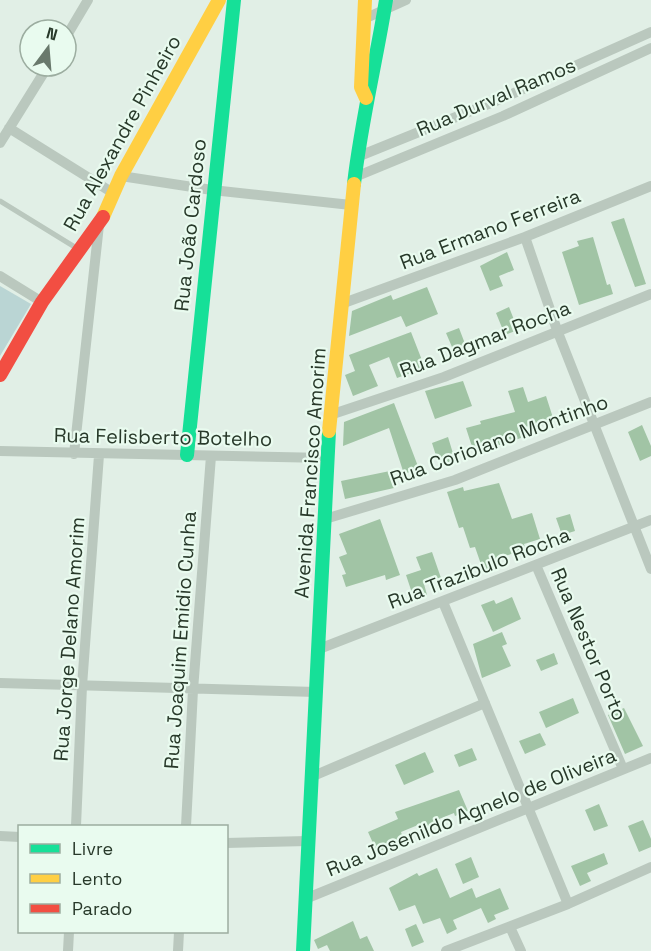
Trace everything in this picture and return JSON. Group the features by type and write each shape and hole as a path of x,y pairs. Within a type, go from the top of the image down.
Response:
{"main road":[{"name":"Rua Alexandre Pinheiro","path":"0,375 42,302 99,225 121,176 219,0"},
{"name":"Rua João Cardoso","path":"187,455 212,190 234,0"},
{"path":"365,0 361,87 366,98"},
{"name":"Avenida Francisco Amorim","path":"303,951 319,649 326,458 357,157 366,98 373,80 385,5"}],"street":[{"path":"77,18 88,0"},
{"path":"364,19 385,5 406,0"},
{"name":"Rua Durval Ramos","path":"357,157 503,98 651,32"},
{"name":"Rua Durval Ramos","path":"355,177 503,116 651,48"},
{"path":"0,143 40,78"},
{"path":"9,128 113,193"},
{"path":"121,176 212,190 351,205"},
{"name":"Rua Ermano Ferreira","path":"341,304 525,237 651,186"},
{"path":"74,454 99,225"},
{"path":"525,237 557,330 651,569"},
{"path":"0,276 42,302"},
{"name":"Rua Dagmar Rocha","path":"330,415 444,377 651,294"},
{"name":"Rua Coriolano Montinho","path":"325,519 455,480 651,402"},
{"name":"Rua Felisberto Botelho","path":"0,451 99,455 326,458"},
{"name":"Rua Jorge Delano Amorim","path":"76,825 82,686 99,455"},
{"name":"Rua Joaquim Emidio Cunha","path":"186,825 193,690 211,456"},
{"name":"Rua Trazibulo Rocha","path":"319,649 651,520"},
{"name":"Rua Nestor Porto","path":"536,565 623,769"},
{"path":"443,602 531,808 568,904"},
{"path":"0,683 316,692"},
{"path":"311,777 485,703"},
{"name":"Rua Josenildo Agnelo de Oliveira","path":"305,899 651,758"},
{"path":"0,836 18,837"},
{"path":"228,843 308,841"},
{"path":"446,951 568,904 651,867"},
{"path":"510,927 521,951"},
{"path":"68,951 69,933"},
{"path":"178,951 179,933"}],"lane":[{"path":"0,201 80,250"}],"shaded area":[{"path":"0,286 31,304 0,356"}],"building":[{"path":"624,218 646,284 635,287 611,222"},
{"path":"593,237 607,285 610,284 613,294 579,305 562,252 579,246 577,241"},
{"path":"507,252 514,270 499,276 503,286 490,291 480,266"},
{"path":"427,287 438,314 406,327 401,316 349,336 352,311 391,295 393,300"},
{"path":"509,307 518,330 505,335 496,313"},
{"path":"459,328 467,349 455,354 446,333"},
{"path":"411,332 425,368 397,378 389,357 369,365 378,386 353,396 345,375 355,371 349,355"},
{"path":"463,381 472,406 435,419 425,391"},
{"path":"523,387 528,402 546,396 554,421 519,429 521,438 474,453 466,428 481,424 480,421 515,412 508,391"},
{"path":"394,403 419,469 404,474 389,428 343,446 344,422"},
{"path":"642,425 651,446 651,456 640,461 628,432"},
{"path":"448,437 455,460 439,465 432,443"},
{"path":"390,471 394,488 345,499 341,481"},
{"path":"499,483 512,519 532,513 540,539 524,544 525,548 492,562 494,570 484,573 475,547 470,548 463,527 459,528 447,492 463,487 464,491"},
{"path":"570,514 575,531 562,535 556,518"},
{"path":"380,519 400,575 386,580 385,575 346,587 342,575 346,574 339,557 347,554 339,534"},
{"path":"432,552 441,578 424,584 427,595 414,599 406,575 421,570 416,557"},
{"path":"512,597 521,619 493,632 481,605 494,600 496,604"},
{"path":"502,632 507,644 502,646 511,666 482,678 473,644"},
{"path":"554,653 558,664 541,671 536,660"},
{"path":"573,698 579,713 546,728 539,712"},
{"path":"624,708 643,746 625,754 608,715"},
{"path":"540,733 546,745 525,754 519,741"},
{"path":"472,748 477,760 459,767 454,755"},
{"path":"425,752 434,772 404,785 395,765"},
{"path":"459,790 468,811 455,816 454,813 434,821 436,825 421,832 418,825 401,832 404,841 377,852 368,832 398,819 395,812"},
{"path":"599,804 608,826 594,831 585,810"},
{"path":"643,820 651,839 651,847 639,852 628,826"},
{"path":"604,853 608,864 587,873 591,881 580,886 571,866"},
{"path":"471,857 479,877 463,884 455,864"},
{"path":"437,868 450,898 472,888 476,898 500,888 509,909 494,915 496,919 488,923 481,908 453,920 457,929 447,934 440,918 423,924 415,905 399,911 389,888 417,873 419,876"},
{"path":"353,921 360,939 367,936 374,951 330,951 327,945 318,949 314,940"},
{"path":"416,924 424,942 412,947 405,929"}],"traffic: fast":[{"path":"187,455 234,0"},
{"path":"354,184 386,0"},
{"path":"303,951 329,431"}],"traffic: slow":[{"path":"103,217 121,176 219,0"},
{"path":"365,0 361,87 366,98"},
{"path":"329,431 354,184"}],"traffic: jam":[{"path":"0,375 42,302 103,217"}]}
